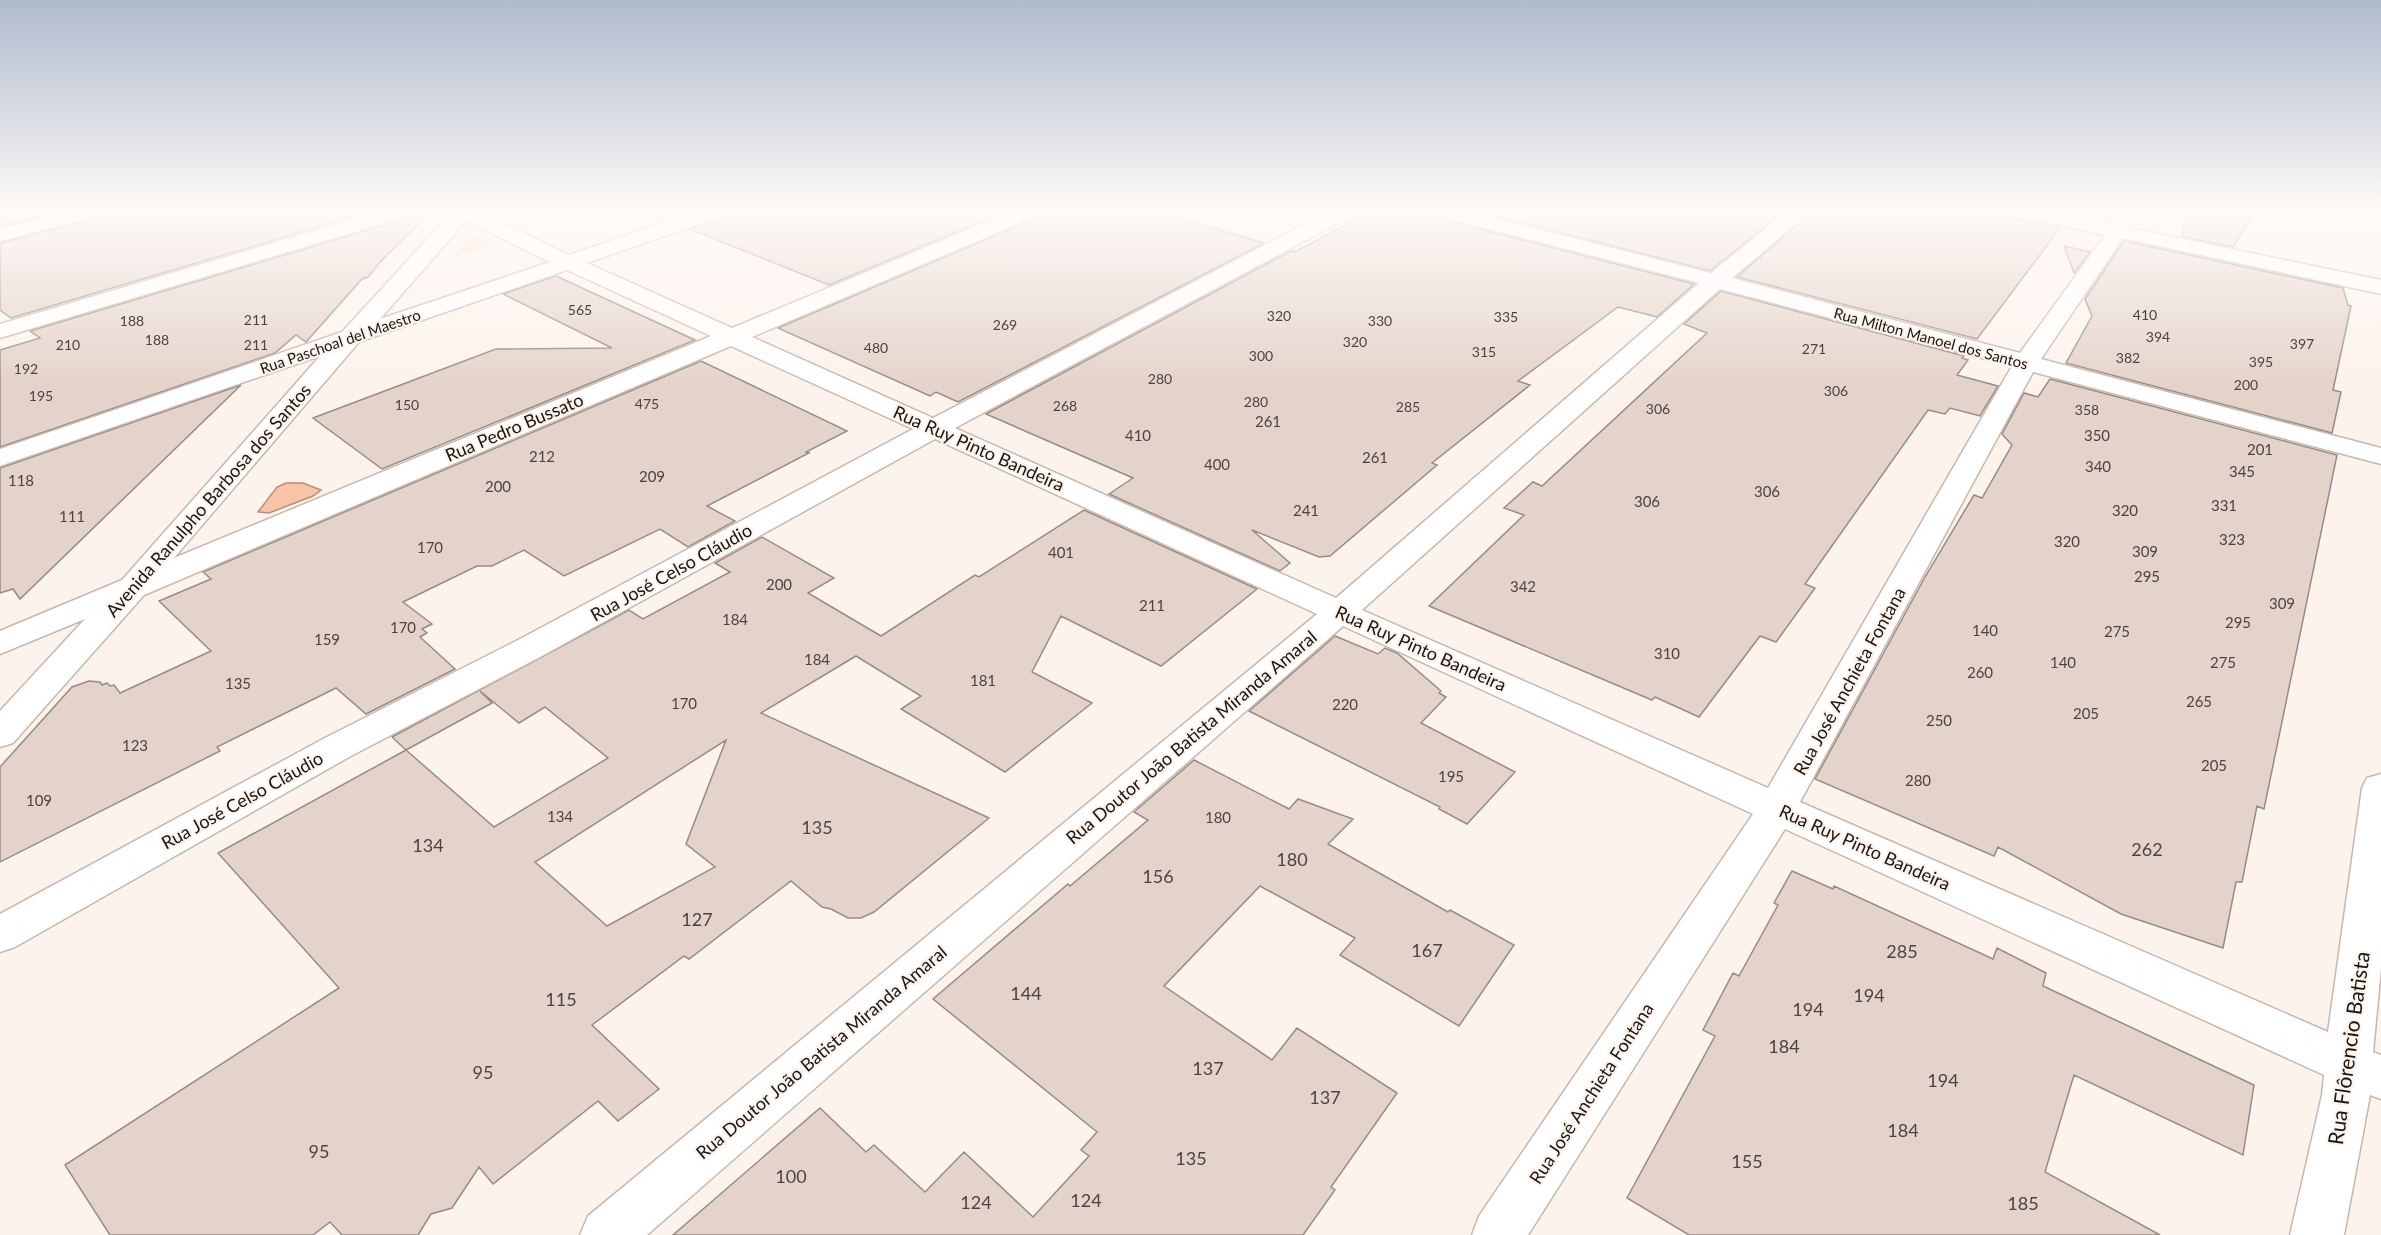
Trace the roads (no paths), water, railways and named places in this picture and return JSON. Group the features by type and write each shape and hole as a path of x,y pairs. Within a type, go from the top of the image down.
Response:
{"street":[{"path":"0,331 207,270"},
{"name":"Avenida Ranulpho Barbosa dos Santos","path":"0,734 134,586 349,337 413,270"},
{"name":"Rua Paschoal del Maestro","path":"0,458 549,270"},
{"name":"Rua Ruy Pinto Bandeira","path":"584,270 1340,612 2365,1071"},
{"name":"Rua Pedro Bussato","path":"0,643 890,270"},
{"name":"Rua José Celso Cláudio","path":"0,935 336,748 530,648 935,428 1235,270"},
{"name":"Rua Milton Manoel dos Santos","path":"1671,270 2381,456"},
{"name":"Rua Doutor João Batista Miranda Amaral","path":"607,1235 1340,612 1730,270"},
{"name":"Rua José Anchieta Fontana","path":"1498,1235 1777,807 2026,364 2092,270"},
{"path":"2313,270 2381,287"},
{"name":"Rua Flôrencio Batista","path":"2317,1235 2346,1095 2365,1071 2381,788"}]}
